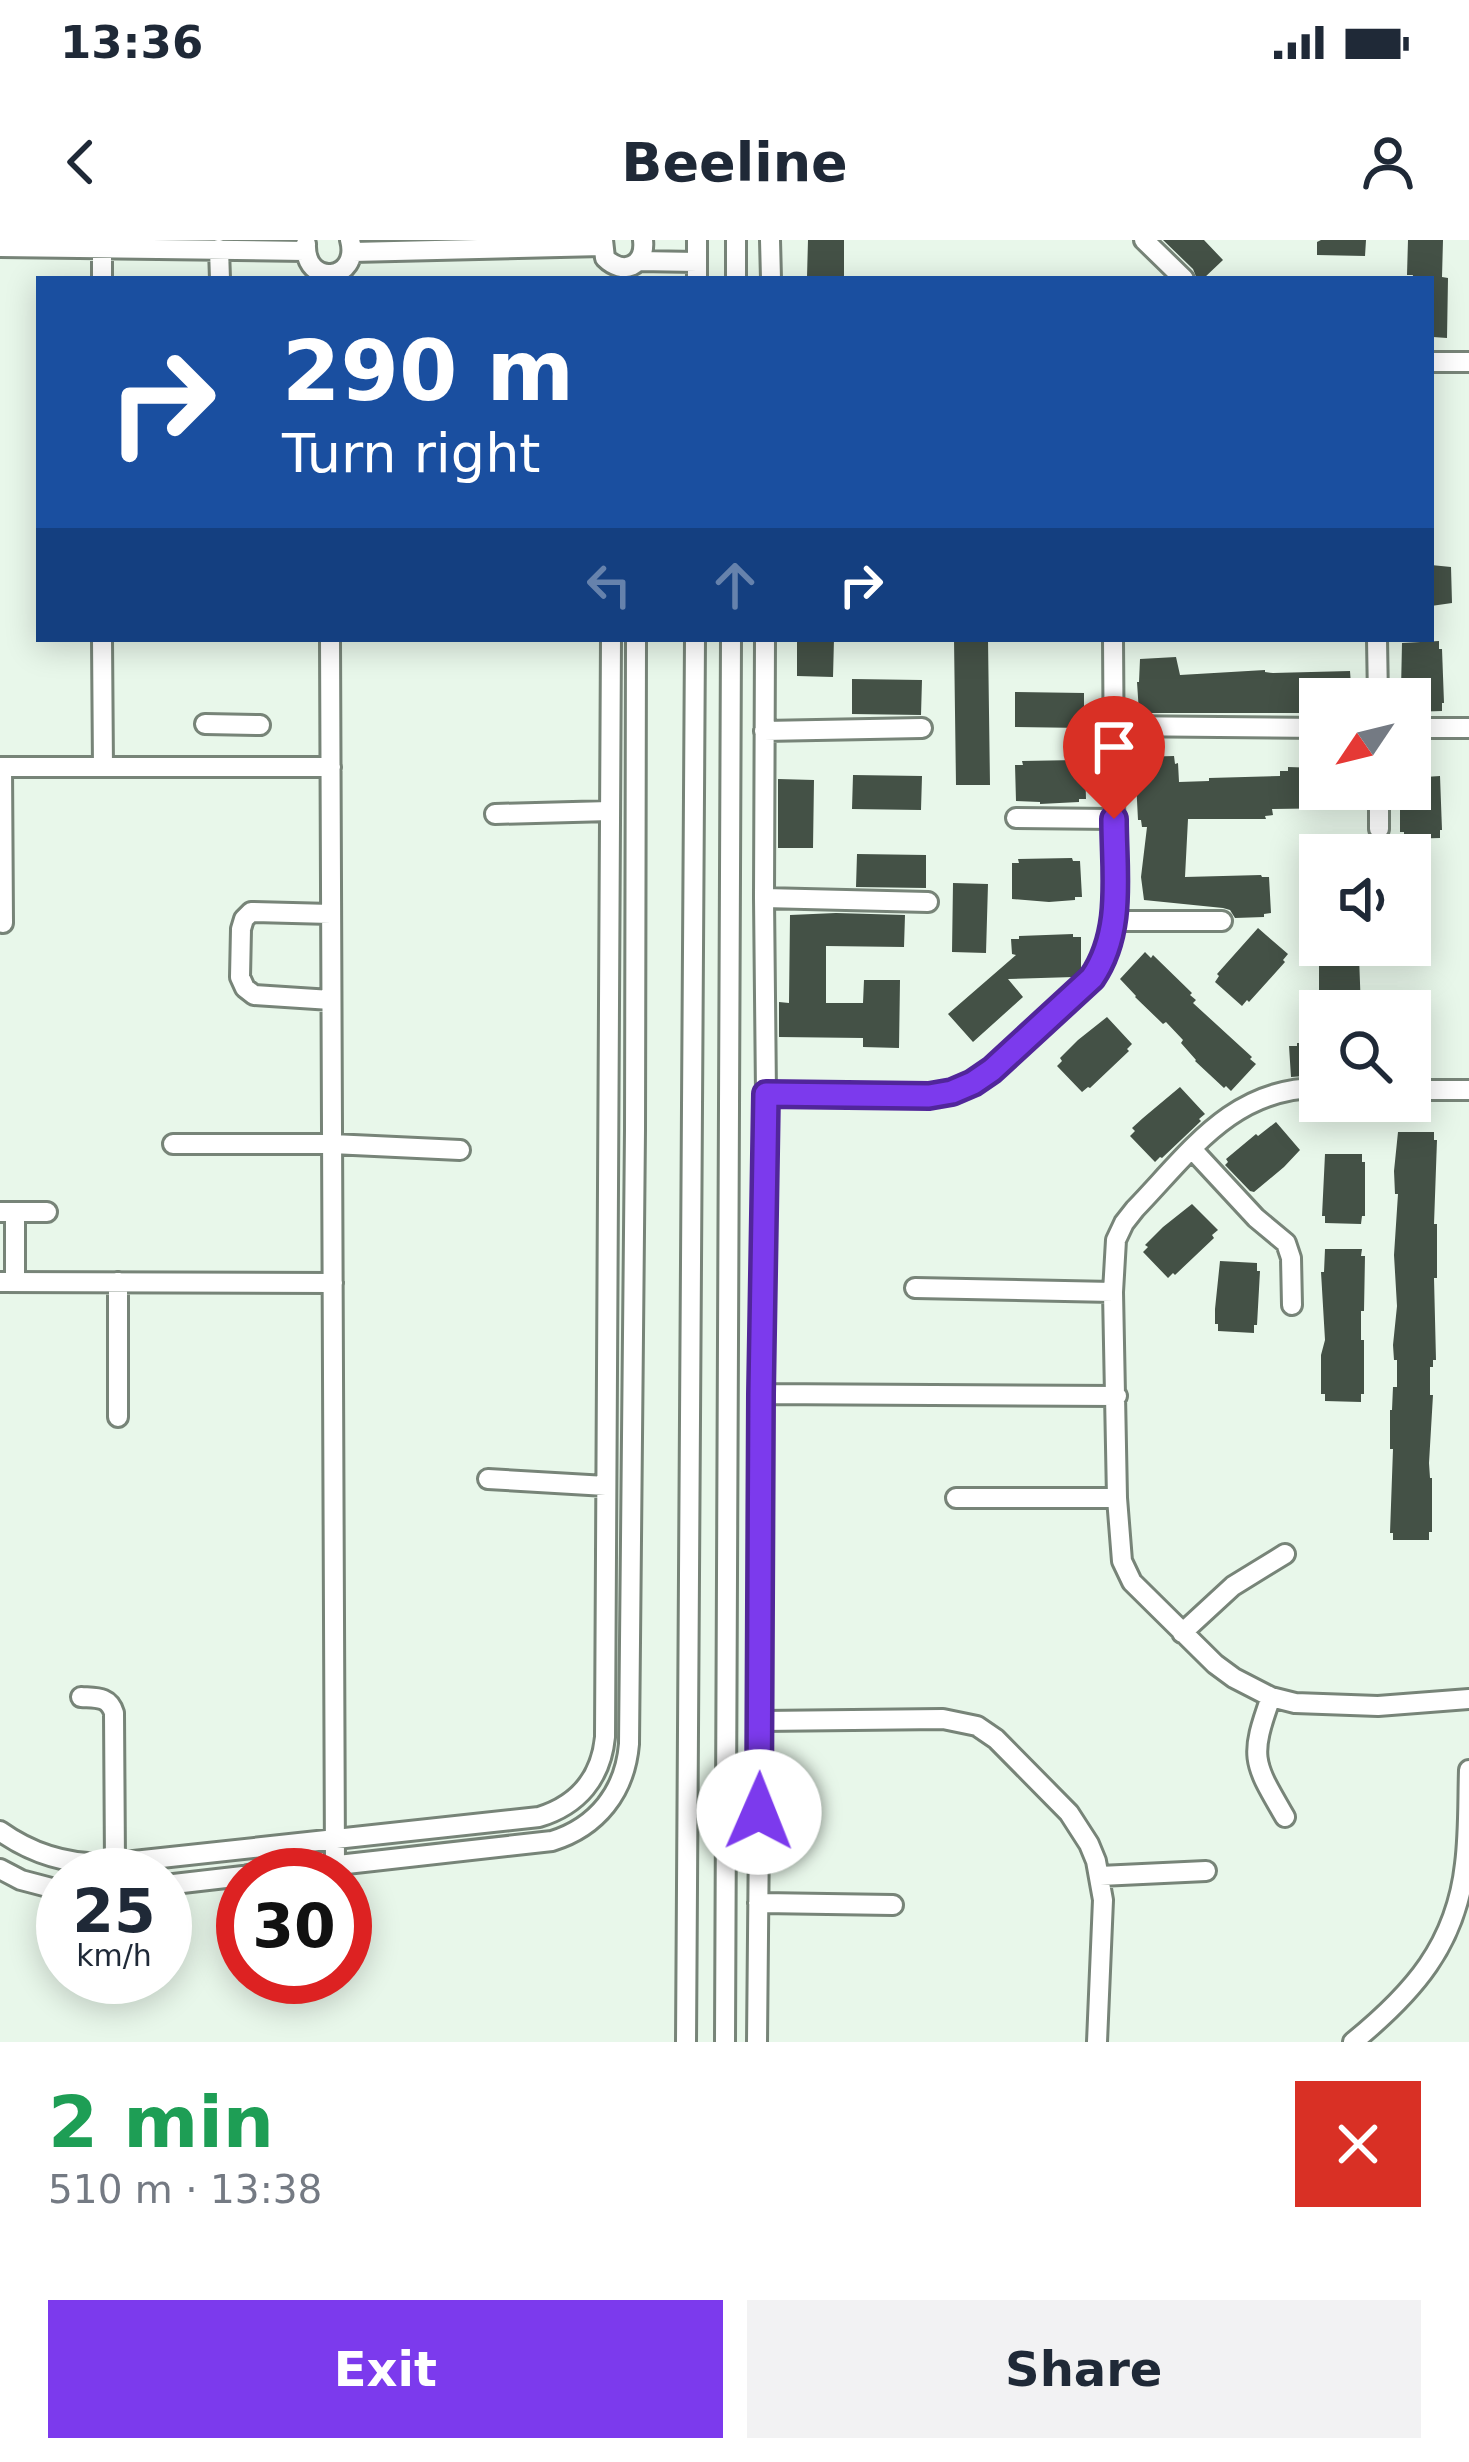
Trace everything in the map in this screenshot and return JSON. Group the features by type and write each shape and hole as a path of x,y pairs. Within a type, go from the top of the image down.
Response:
{"street":[{"path":"637,268 643,240"},
{"path":"331,276 345,268 351,246 603,243 605,258 616,273 626,268 697,270 697,240"},
{"path":"736,240 736,276"},
{"path":"770,240 771,276"},
{"path":"1144,240 1181,276"},
{"path":"0,248 306,245 309,265 326,276"},
{"path":"102,248 102,276"},
{"path":"218,249 220,276"},
{"path":"1434,362 1469,362"},
{"path":"102,642 103,767"},
{"path":"330,642 334,1848"},
{"path":"192,1854 538,1817 565,1807 586,1788 600,1764 605,1657 611,642"},
{"path":"372,1860 552,1841 588,1824 615,1794 625,1770 635,1130 636,642"},
{"path":"686,2042 695,642"},
{"path":"725,2042 731,642"},
{"path":"757,2042 766,1094 765,642"},
{"path":"766,1094 929,1096 952,1092 992,1070 1092,978 1115,921 1114,642"},
{"path":"1377,642 1378,678"},
{"path":"205,724 260,725"},
{"path":"234,725 234,767"},
{"path":"1114,726 1299,728"},
{"path":"764,731 922,728"},
{"path":"1431,728 1469,728"},
{"path":"3,922 1,767 331,767"},
{"path":"729,791 764,792"},
{"path":"1379,810 1379,829"},
{"path":"495,814 610,811"},
{"path":"1016,818 1114,819"},
{"path":"764,898 928,902"},
{"path":"331,914 251,912 241,928 240,977 249,992 260,997 332,1000"},
{"path":"1115,921 1222,921"},
{"path":"1299,1090 1260,1097 1221,1121 1124,1223 1116,1240 1113,1292 1122,1561 1132,1582 1182,1633 1234,1678 1271,1696 1295,1703 1378,1706 1469,1699"},
{"path":"1431,1090 1469,1090"},
{"path":"608,1130 635,1130"},
{"path":"173,1144 460,1150"},
{"path":"1192,1149 1286,1244 1291,1258 1292,1305"},
{"path":"46,1212 8,1212 7,1282 332,1283"},
{"path":"118,1282 118,1418"},
{"path":"915,1288 1113,1292"},
{"path":"761,1394 1117,1396"},
{"path":"488,1480 606,1486"},
{"path":"956,1498 1117,1498"},
{"path":"1182,1633 1233,1586 1285,1554"},
{"path":"605,1657 629,1657"},
{"path":"1271,1696 1256,1740 1256,1758 1260,1775 1285,1817"},
{"path":"81,1697 103,1699 115,1713 115,1848"},
{"path":"760,1721 943,1719 976,1726 996,1739 1069,1813 1089,1844 1100,1876 1097,2042"},
{"path":"1353,2042 1408,1994 1431,1963 1455,1910 1467,1864 1469,1770"},
{"path":"0,1831 36,1851"},
{"path":"0,1869 36,1884"},
{"path":"1100,1876 1206,1871"},
{"path":"758,1903 893,1905"}],"building":[{"path":"808,240 844,240 844,276 807,276"},
{"path":"1163,240 1204,240 1223,260 1206,276 1196,276"},
{"path":"1321,240 1366,240 1365,256 1317,255"},
{"path":"1408,240 1443,240 1447,338 1434,337 1434,276 1407,275"},
{"path":"1434,565 1451,567 1452,603 1434,606"},
{"path":"1439,641 1442,649 1442,711 1431,711 1431,678 1401,678 1402,643"},
{"path":"797,642 834,642 833,677 797,676"},
{"path":"954,642 988,642 990,785 956,785"},
{"path":"1176,657 1180,675 1350,671 1350,678 1299,678 1299,713 1139,713 1140,659"},
{"path":"852,679 922,680 921,715 852,714"},
{"path":"1015,692 1084,693 1084,728 1015,727"},
{"path":"1174,756 1179,782 1280,776 1288,767 1299,767 1299,809 1272,809 1273,815 1266,819 1188,819 1185,877 1269,877 1271,913 1235,918 1223,908 1144,900 1141,877 1147,827 1138,820 1138,757"},
{"path":"1085,763 1086,799 1040,804 1016,801 1015,765"},
{"path":"853,775 922,776 921,810 852,809"},
{"path":"1440,776 1440,838 1400,832 1400,810 1431,810 1431,777"},
{"path":"778,779 814,780 813,848 778,848"},
{"path":"857,854 926,855 926,888 856,887"},
{"path":"1080,861 1082,897 1049,902 1012,899 1012,863"},
{"path":"953,883 988,884 986,953 952,952"},
{"path":"790,915 905,915 904,947 826,946 826,1003 863,1003 864,980 900,980 899,1048 863,1047 863,1038 779,1037 779,1002 789,1003"},
{"path":"1258,928 1288,954 1242,1006 1215,982"},
{"path":"1081,937 1081,970 1074,977 1008,979 1023,997 973,1042 948,1014 1016,955 1011,939"},
{"path":"1145,952 1192,993 1193,1003 1252,1057 1256,1064 1231,1091 1195,1061 1183,1040 1120,979"},
{"path":"1319,966 1359,966 1360,990 1319,990"},
{"path":"1107,1017 1132,1044 1082,1092 1057,1066 1078,1040"},
{"path":"1299,1043 1299,1076 1291,1077 1289,1046"},
{"path":"1180,1087 1205,1114 1155,1162 1130,1136 1135,1131 1132,1128"},
{"path":"1276,1122 1300,1150 1250,1191 1225,1165 1226,1159"},
{"path":"1398,1132 1434,1132 1437,1140 1429,1540 1393,1540 1390,1533 1390,1410 1393,1387 1397,1387 1393,1345"},
{"path":"1325,1154 1362,1154 1365,1216 1361,1224 1325,1223"},
{"path":"1192,1204 1218,1230 1168,1278 1143,1252 1145,1245"},
{"path":"1325,1249 1362,1249 1361,1256 1365,1256 1361,1402 1325,1401 1321,1394"},
{"path":"1220,1261 1257,1263 1254,1333 1218,1331 1215,1309"}],"route":[{"path":"759,1812 766,1094 929,1096 952,1092 992,1070 1102,964 1115,921 1114,819"}]}
